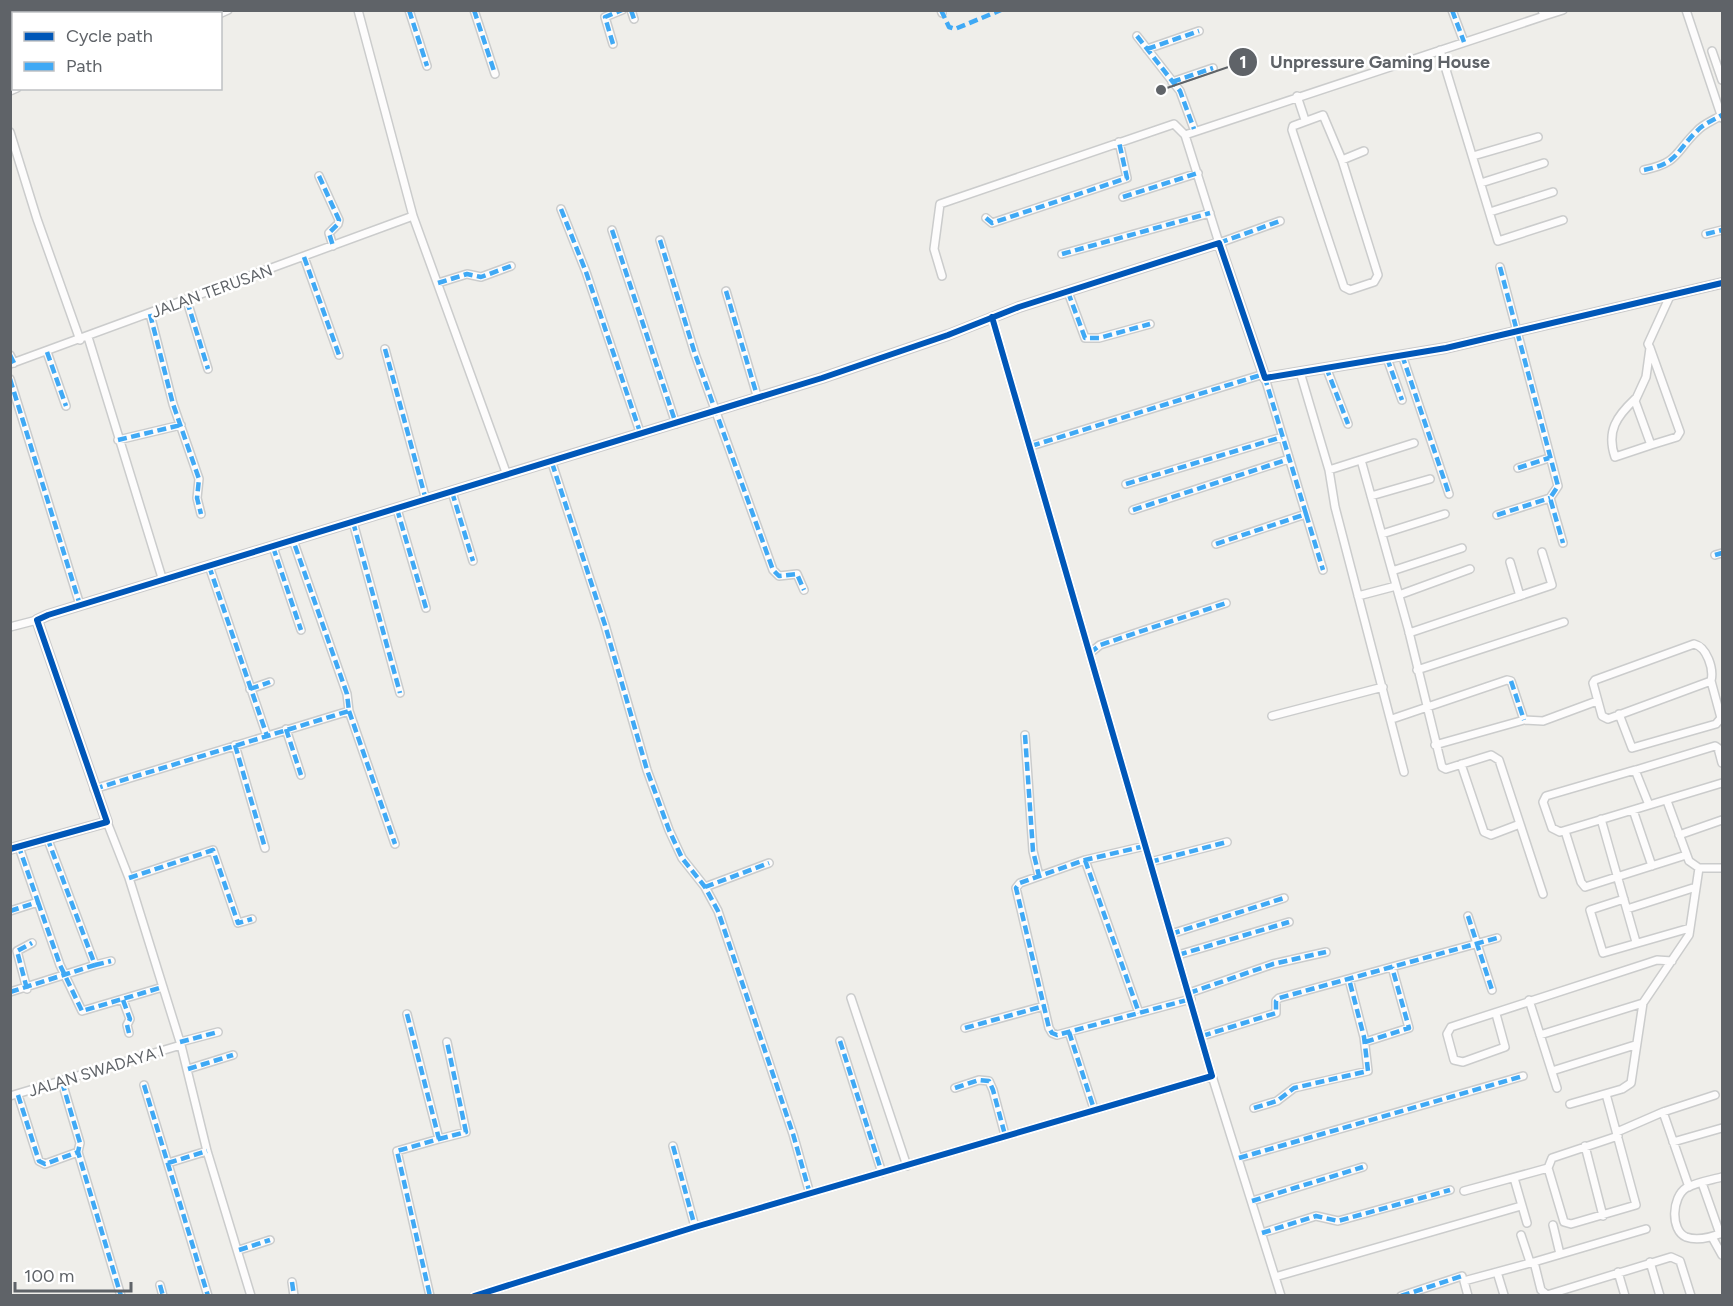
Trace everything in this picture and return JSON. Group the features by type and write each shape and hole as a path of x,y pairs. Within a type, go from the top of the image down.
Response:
{"street":[{"path":"358,10 413,216 507,475"},
{"path":"410,10 427,66"},
{"path":"474,10 495,74"},
{"path":"613,44 605,17 622,10"},
{"path":"631,10 634,19"},
{"path":"1452,10 1464,42"},
{"path":"1185,135 1194,129 1440,50 1543,13 1563,10"},
{"path":"1644,170 1667,164 1686,146 1697,131 1722,117 1720,101 1686,10"},
{"path":"1147,49 1199,31"},
{"path":"1137,36 1182,94 1194,129"},
{"path":"1440,50 1498,241 1563,220"},
{"path":"1712,51 1722,80"},
{"path":"1172,82 1213,68"},
{"path":"1297,96 1305,120"},
{"path":"1324,116 1342,160 1379,277 1350,290 1344,287 1292,130 1293,126 1305,120 1324,116"},
{"path":"942,276 934,249 940,204 1174,124 1185,135 1198,173 1264,376 1323,570"},
{"path":"10,132 37,219 84,339 163,581"},
{"path":"1473,156 1538,136"},
{"path":"986,218 992,223 1127,178 1119,142"},
{"path":"1342,160 1364,151"},
{"path":"1481,183 1544,163"},
{"path":"1123,197 1198,173"},
{"path":"319,176 339,220 329,234 333,246"},
{"path":"1490,212 1553,192"},
{"path":"561,209 586,272 640,435"},
{"path":"1062,254 1210,213"},
{"name":"JALAN TERUSAN","path":"12,364 413,216"},
{"path":"10,627 758,399 911,349 992,317 1219,243 1280,220"},
{"path":"612,230 676,424"},
{"path":"1706,234 1722,230"},
{"path":"660,240 695,354 773,570 779,576 797,573 804,590"},
{"path":"304,257 339,355"},
{"path":"438,283 467,274 481,277 511,266"},
{"path":"1497,514 1550,498 1558,486 1500,267"},
{"path":"1031,446 1264,376 1402,355 1648,302 1722,283"},
{"path":"726,291 758,399"},
{"path":"1068,292 1085,338 1099,338 1150,324"},
{"path":"1650,348 1646,376 1635,399 1618,415 1610,435 1615,457 1677,437 1680,432 1648,340 1665,297"},
{"path":"187,301 208,369"},
{"path":"150,314 181,425 199,479 197,498 201,514"},
{"path":"992,317 1212,1076 1281,1296"},
{"path":"385,350 426,500"},
{"path":"47,352 66,406"},
{"path":"10,355 12,364"},
{"path":"1402,355 1449,494"},
{"path":"1387,358 1402,400"},
{"path":"1326,368 1348,424"},
{"path":"1299,372 1329,470 1335,507 1404,772"},
{"path":"10,379 80,605"},
{"path":"1635,399 1651,445"},
{"path":"118,440 181,425"},
{"path":"1126,484 1282,437"},
{"path":"1329,470 1414,443"},
{"path":"1518,468 1549,458"},
{"path":"1133,510 1289,459"},
{"path":"1361,460 1399,595 1435,745 1443,769 1491,755 1497,756 1543,894"},
{"path":"552,463 605,626 646,766 679,853 705,886 718,911 793,1134 810,1194"},
{"path":"1371,496 1430,479"},
{"path":"452,492 473,561"},
{"path":"1550,498 1563,543"},
{"path":"397,509 426,608"},
{"path":"1216,544 1306,514"},
{"path":"1382,534 1445,514"},
{"path":"353,522 400,693"},
{"path":"293,540 347,694 350,711 395,844"},
{"path":"273,547 301,630"},
{"path":"1392,571 1462,548"},
{"path":"1409,633 1552,585 1542,552"},
{"path":"1510,562 1520,596"},
{"path":"209,566 267,736"},
{"path":"1399,595 1470,569"},
{"path":"1358,596 1396,586"},
{"path":"1090,653 1100,645 1226,603"},
{"path":"37,620 94,789 129,878 188,1069 207,1151 239,1250 251,1296"},
{"path":"1418,670 1564,622"},
{"path":"1620,714 1632,748 1716,724 1721,718 1705,652 1701,646 1694,644 1597,678 1593,683 1597,701 1605,718 1711,681"},
{"path":"1392,719 1508,680 1524,720"},
{"path":"250,689 270,682"},
{"path":"1272,716 1383,687"},
{"path":"1435,745 1524,720 1543,721 1597,701"},
{"path":"94,789 350,711"},
{"path":"286,729 301,776"},
{"path":"1025,735 1033,852 1039,876"},
{"path":"235,745 265,848"},
{"path":"1722,763 1718,748 1715,747 1545,796 1543,802 1552,828 1555,831 1565,831 1722,783"},
{"path":"1461,764 1484,832 1491,835 1520,824"},
{"path":"1636,770 1649,805"},
{"path":"1667,801 1691,863 1699,868 1722,868"},
{"path":"1633,810 1652,866"},
{"path":"1601,819 1636,942"},
{"path":"1679,835 1722,820"},
{"path":"107,822 15,848 65,975 82,1011 163,987"},
{"path":"1565,831 1583,886 1618,878 1686,855"},
{"path":"48,840 95,965"},
{"path":"1150,862 1227,842"},
{"path":"1145,846 1085,860 1020,883 1016,890 1052,1033 1069,1032 1139,1013 1273,964 1326,952"},
{"path":"129,878 213,850 238,924 252,919"},
{"path":"1085,860 1139,1013"},
{"path":"705,886 769,863"},
{"path":"1570,1104 1606,1094 1631,1083 1643,1003 1683,945 1690,928 1699,868"},
{"path":"1627,909 1696,887"},
{"path":"1171,934 1284,898"},
{"path":"1624,899 1592,909 1590,912 1603,953 1690,928"},
{"path":"10,911 38,902"},
{"path":"1468,916 1492,990"},
{"path":"1178,955 1289,922"},
{"path":"1202,1036 1276,1013 1276,1001 1279,998 1497,938"},
{"path":"27,989 17,951 32,943"},
{"path":"1496,1014 1505,1043 1502,1050 1463,1062 1454,1060 1447,1034 1448,1029 1496,1014 1529,999 1657,960 1672,961"},
{"path":"10,992 27,989 111,961"},
{"path":"1365,1042 1409,1028 1392,967"},
{"path":"1254,1108 1277,1101 1294,1088 1368,1071 1365,1042 1349,979"},
{"path":"851,998 907,1166"},
{"path":"1529,999 1557,1088"},
{"path":"123,1000 130,1019 127,1025 129,1033"},
{"path":"1540,1035 1643,1003"},
{"path":"965,1028 1044,1006"},
{"path":"407,1014 439,1139"},
{"name":"JALAN SWADAYA I","path":"14,1095 218,1032"},
{"path":"1069,1032 1094,1109"},
{"path":"840,1041 882,1173"},
{"path":"430,1296 397,1151 466,1132 447,1042"},
{"path":"1552,1071 1635,1045"},
{"path":"188,1069 233,1054"},
{"path":"474,1296 695,1227 1212,1076"},
{"path":"1239,1158 1523,1076"},
{"path":"956,1088 979,1080 989,1081 1005,1136"},
{"path":"62,1082 80,1143 78,1152 121,1296"},
{"path":"144,1085 208,1296"},
{"path":"1606,1094 1618,1134 1636,1205 1571,1224 1564,1222 1548,1167 1552,1158 1618,1134 1663,1112 1715,1095"},
{"path":"14,1095 39,1161 45,1164 78,1152"},
{"path":"1663,1112 1689,1187"},
{"path":"1673,1142 1722,1128"},
{"path":"673,1146 695,1227"},
{"path":"1585,1146 1603,1216"},
{"path":"168,1163 207,1151"},
{"path":"1252,1201 1363,1167"},
{"path":"1464,1191 1548,1167"},
{"path":"1702,1183 1721,1234 1694,1238 1681,1233 1674,1203 1689,1187 1702,1183 1722,1177"},
{"path":"1514,1178 1527,1223"},
{"path":"1262,1233 1316,1216 1338,1221 1450,1190"},
{"path":"1275,1277 1521,1206"},
{"path":"1553,1225 1560,1254"},
{"path":"1468,1296 1464,1281 1646,1229"},
{"path":"1521,1235 1541,1290 1547,1295 1671,1257 1680,1261 1691,1296"},
{"path":"1712,1237 1722,1255"},
{"path":"239,1250 270,1240"},
{"path":"1650,1262 1659,1296"},
{"path":"1497,1272 1503,1294"},
{"path":"1618,1272 1625,1296"},
{"path":"1401,1296 1462,1276"},
{"path":"292,1282 294,1296"},
{"path":"160,1285 163,1296"}],"marked path":[{"path":"409,10 427,66"},
{"path":"474,10 495,74"},
{"path":"613,44 605,17 622,10"},
{"path":"631,10 634,19"},
{"path":"941,10 949,27 955,29 1001,10"},
{"path":"1452,10 1464,42"},
{"path":"1147,49 1199,31"},
{"path":"1137,36 1180,91 1194,129"},
{"path":"1172,82 1213,68"},
{"path":"1644,170 1670,160 1699,129 1722,115"},
{"path":"986,218 992,223 1127,178 1119,142"},
{"path":"1123,197 1198,173"},
{"path":"319,176 339,220 329,233 333,246"},
{"path":"561,209 586,272 641,435"},
{"path":"1062,254 1210,213"},
{"path":"1219,243 1280,221"},
{"path":"612,230 676,424"},
{"path":"1706,234 1722,230"},
{"path":"660,240 695,354 773,570 779,576 797,574 804,590"},
{"path":"304,257 339,355"},
{"path":"438,283 467,274 481,277 511,266"},
{"path":"1500,267 1558,486 1550,498 1563,543"},
{"path":"726,291 758,399"},
{"path":"1068,292 1085,338 1099,338 1150,324"},
{"path":"187,301 208,369"},
{"path":"150,314 173,404 199,479 197,498 201,514"},
{"path":"385,349 426,500"},
{"path":"47,352 66,406"},
{"path":"10,355 14,363"},
{"path":"1402,355 1449,494"},
{"path":"1387,358 1402,400"},
{"path":"1326,367 1348,424"},
{"path":"1031,446 1264,374"},
{"path":"1216,544 1306,514 1265,378"},
{"path":"10,379 80,605"},
{"path":"118,440 181,425"},
{"path":"1126,484 1282,437"},
{"path":"1518,468 1549,458"},
{"path":"1133,510 1289,459"},
{"path":"552,463 605,625 647,770 682,858 705,887 718,911 793,1134 810,1194"},
{"path":"452,492 473,561"},
{"path":"1497,515 1550,498"},
{"path":"397,509 426,608"},
{"path":"1306,514 1323,570"},
{"path":"353,522 400,693"},
{"path":"94,789 349,711 347,694 293,540"},
{"path":"273,547 301,630"},
{"path":"1715,555 1722,553"},
{"path":"209,566 267,736"},
{"path":"1090,653 1100,645 1226,603"},
{"path":"1511,681 1524,720"},
{"path":"250,689 270,682"},
{"path":"349,711 395,844"},
{"path":"286,729 301,775"},
{"path":"1025,735 1033,851 1039,876"},
{"path":"235,745 265,848"},
{"path":"10,992 95,965 48,840"},
{"path":"1150,862 1227,842"},
{"path":"1145,846 1085,860 1020,883 1016,888 1049,1028 1057,1035 1191,999"},
{"path":"10,911 38,902 19,847"},
{"path":"129,878 213,850 238,923 252,919"},
{"path":"1085,860 1139,1013"},
{"path":"705,887 769,863"},
{"path":"1171,934 1284,898"},
{"path":"38,902 60,965 82,1011 163,987"},
{"path":"1468,916 1492,990"},
{"path":"1178,955 1289,922"},
{"path":"1202,1036 1276,1013 1276,1001 1279,998 1497,938"},
{"path":"27,989 17,951 32,943"},
{"path":"1189,993 1273,964 1326,952"},
{"path":"95,965 111,961"},
{"path":"1365,1042 1409,1028 1392,967"},
{"path":"1254,1108 1277,1101 1294,1088 1368,1071 1364,1037 1349,979"},
{"path":"123,1000 130,1019 127,1025 129,1033"},
{"path":"965,1028 1044,1006"},
{"path":"407,1014 439,1139 397,1151 430,1296"},
{"path":"180,1042 218,1032"},
{"path":"1069,1032 1094,1109"},
{"path":"840,1041 882,1173"},
{"path":"439,1139 466,1132 447,1042"},
{"path":"188,1069 233,1055"},
{"path":"1239,1158 1523,1076"},
{"path":"955,1088 979,1080 989,1081 1005,1135"},
{"path":"62,1082 80,1143 78,1152"},
{"path":"144,1085 208,1296"},
{"path":"18,1095 39,1161 45,1164 78,1152 121,1296"},
{"path":"673,1146 695,1227"},
{"path":"168,1163 207,1151"},
{"path":"1252,1201 1363,1167"},
{"path":"1262,1233 1316,1216 1338,1221 1450,1190"},
{"path":"239,1250 270,1240"},
{"path":"1401,1296 1462,1276"},
{"path":"292,1282 294,1296"},
{"path":"160,1285 163,1296"}],"cycle path":[{"path":"10,849 107,822 37,620 48,615 822,378 948,335 1019,307 1219,243 1265,378 1446,348 1722,283"},
{"path":"474,1296 695,1227 1212,1076 992,317"}],"place":[{"name":"Unpressure Gaming House","path":"1161,90"}]}
